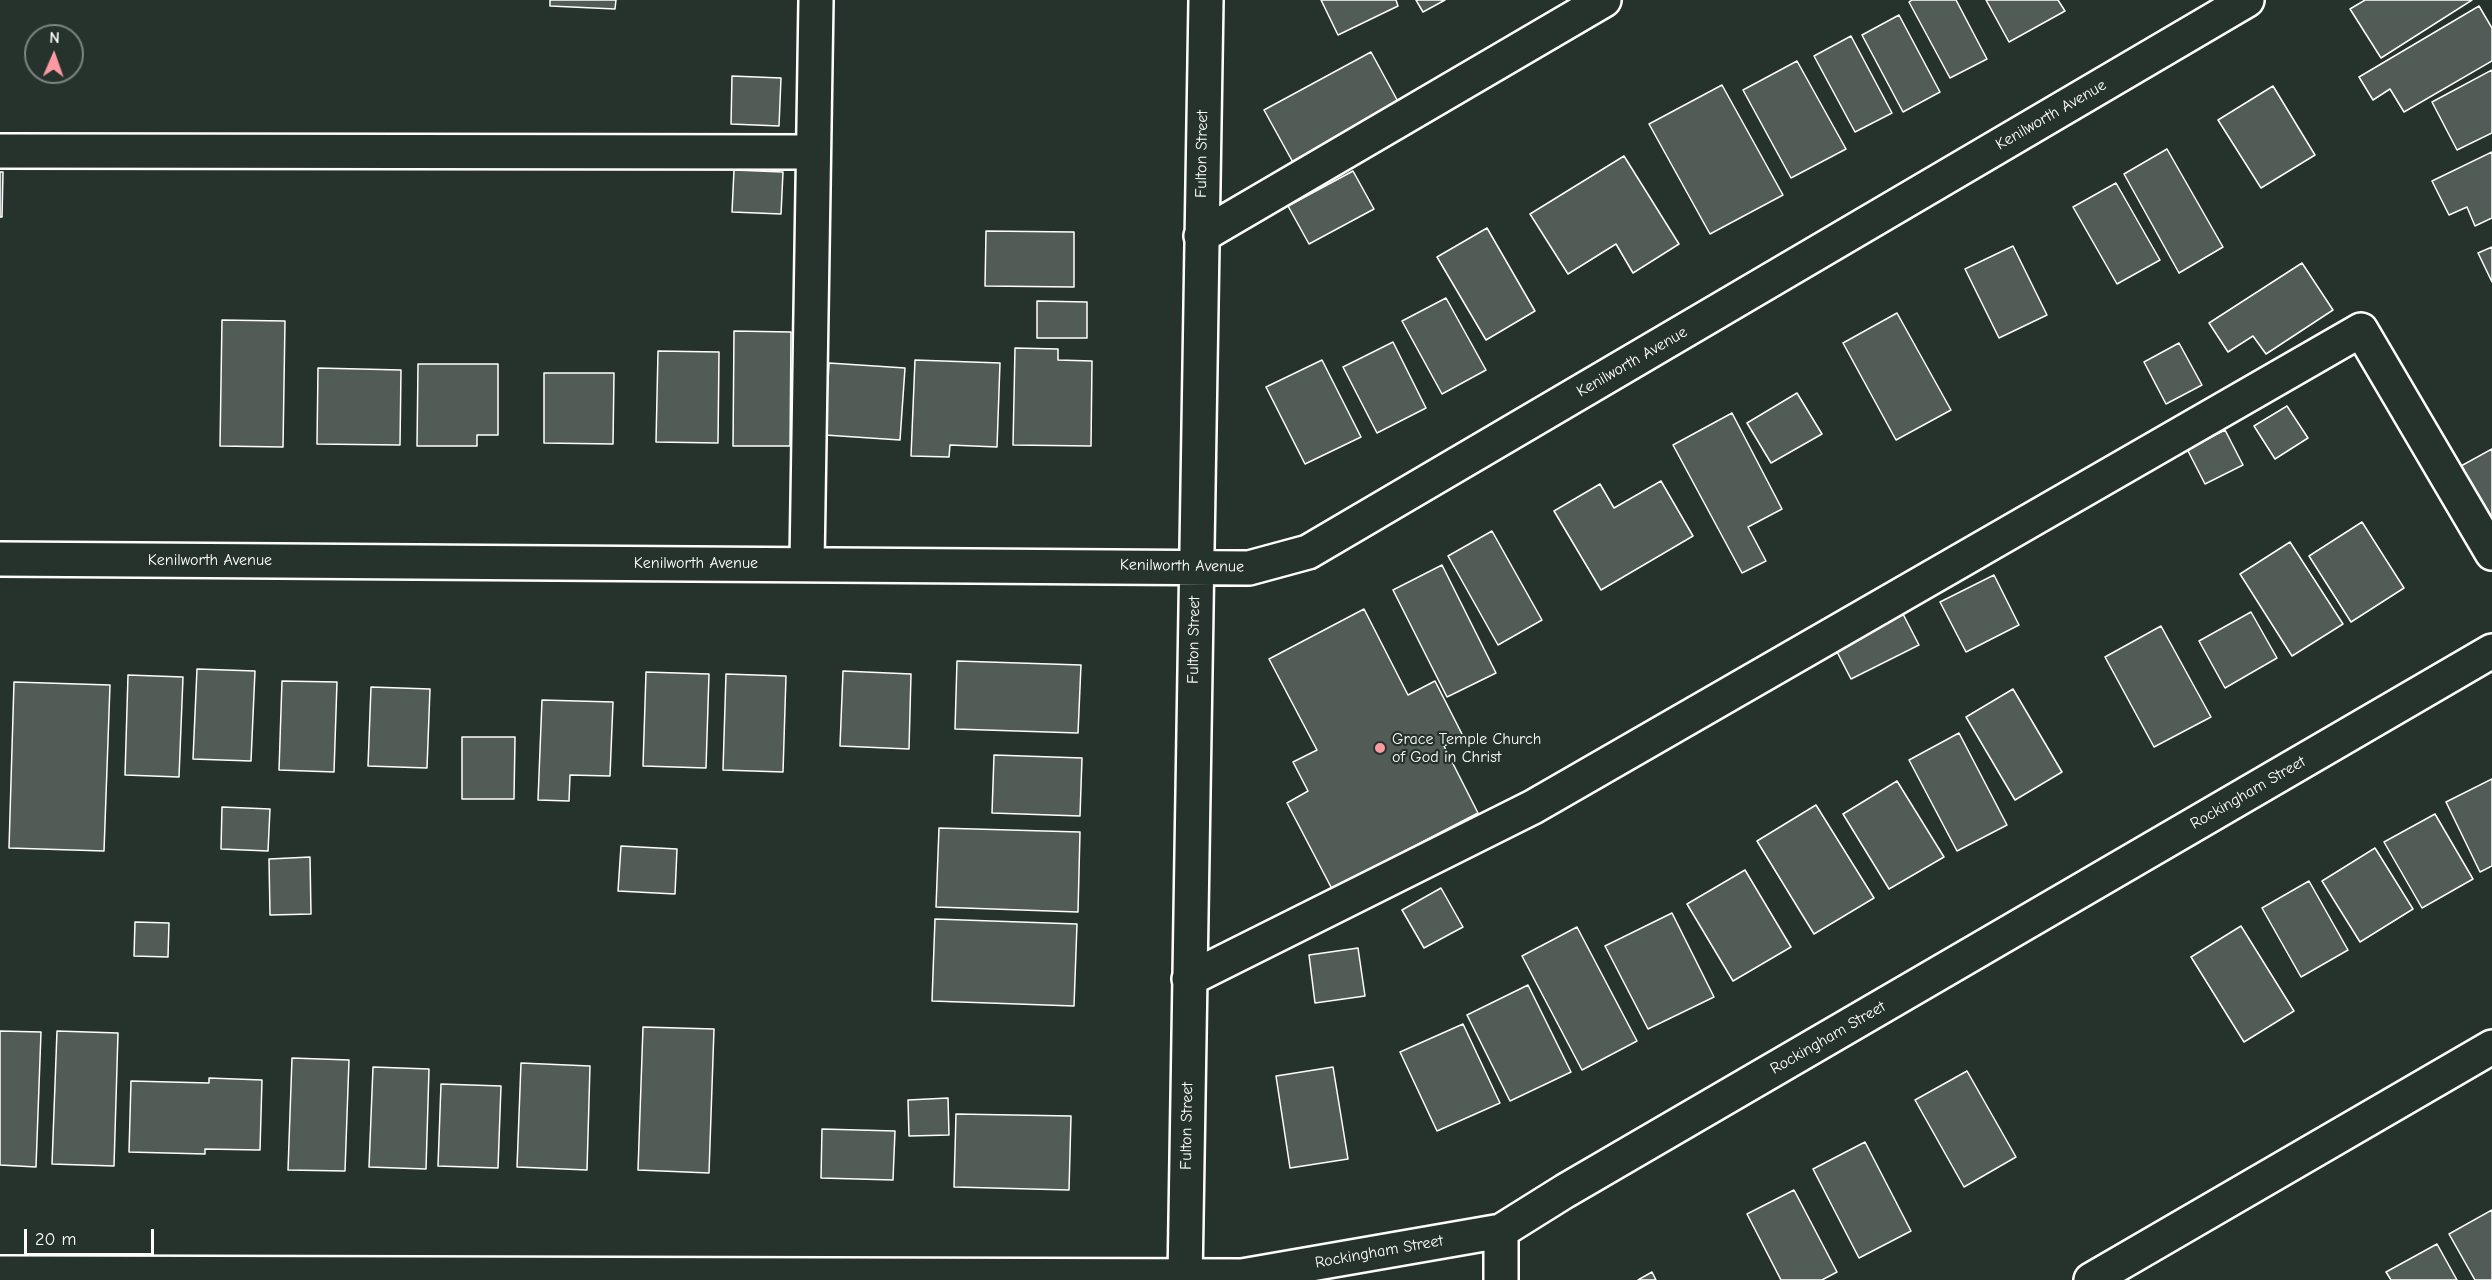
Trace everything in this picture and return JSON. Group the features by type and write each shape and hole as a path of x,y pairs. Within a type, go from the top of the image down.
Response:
{"street":[{"path":"807,563 816,0"},
{"name":"Fulton Street","path":"1185,1278 1206,0"},
{"path":"1201,236 1604,0"},
{"name":"Kenilworth Avenue","path":"0,558 1249,568 1308,552 2247,0"},
{"path":"0,150 813,152"},
{"path":"1189,979 1533,807 2361,330 2492,553"},
{"name":"Rockingham Street","path":"0,1273 1185,1278 1242,1276 1501,1231 1565,1191 2492,651"},
{"path":"2091,1280 2492,1047"},
{"path":"1501,1231 1501,1280"}],"building":[{"path":"550,0 616,0 615,9 550,6"},
{"path":"1321,0 1396,0 1398,6 1338,35"},
{"path":"1416,0 1445,0 1423,12"},
{"path":"1912,0 1956,0 1987,59 1950,78 1909,2"},
{"path":"1986,0 2058,0 2065,11 2009,42"},
{"path":"2365,0 2472,0 2381,58 2350,9"},
{"path":"2479,6 2492,28 2492,61 2404,112 2390,89 2373,100 2359,77"},
{"path":"1899,15 1940,92 1903,112 1862,35"},
{"path":"1851,36 1892,113 1855,132 1814,56"},
{"path":"1371,52 1401,107 1295,166 1264,110"},
{"path":"1797,61 1846,149 1791,178 1743,90"},
{"path":"2492,70 2492,133 2457,150 2432,102"},
{"path":"732,76 781,78 779,126 731,124"},
{"path":"1722,85 1783,195 1710,234 1649,124"},
{"path":"2273,86 2315,155 2261,188 2218,120"},
{"path":"2167,149 2223,247 2179,273 2124,174"},
{"path":"2492,152 2492,218 2475,226 2467,207 2449,215 2432,181"},
{"path":"1624,156 1679,244 1633,273 1616,244 1568,274 1530,214"},
{"path":"734,170 783,172 781,214 732,212"},
{"path":"1353,171 1374,209 1309,244 1288,206"},
{"path":"0,172 3,172 2,217 0,217"},
{"path":"2116,183 2160,260 2117,284 2073,207"},
{"path":"1487,228 1535,311 1486,340 1437,257"},
{"path":"986,231 1074,232 1074,287 985,286"},
{"path":"2013,246 2047,315 1999,338 1965,269"},
{"path":"2492,247 2492,282 2478,253"},
{"path":"2302,263 2333,310 2266,354 2253,336 2228,352 2209,323"},
{"path":"1446,298 1486,370 1442,394 1402,321"},
{"path":"1037,301 1087,302 1087,338 1037,338"},
{"path":"1897,313 1951,410 1896,440 1843,343"},
{"path":"222,320 285,321 283,447 220,446"},
{"path":"734,331 791,332 790,446 733,446"},
{"path":"1393,342 1426,408 1377,433 1343,367"},
{"path":"2179,343 2202,385 2166,404 2144,362"},
{"path":"1015,348 1058,349 1058,360 1092,361 1091,446 1013,445"},
{"path":"658,351 719,352 718,443 656,442"},
{"path":"915,360 1000,363 997,447 950,445 949,457 911,456"},
{"path":"1322,360 1361,437 1305,464 1266,387"},
{"path":"829,363 905,368 900,440 825,435"},
{"path":"418,364 498,364 498,435 477,435 477,446 417,446"},
{"path":"318,368 401,370 400,445 317,444"},
{"path":"544,373 614,373 613,444 544,443"},
{"path":"1797,393 1822,434 1771,463 1747,423"},
{"path":"2287,406 2308,438 2275,459 2254,426"},
{"path":"1732,413 1782,509 1748,527 1766,561 1742,573 1673,445"},
{"path":"2225,430 2243,465 2205,484 2187,449"},
{"path":"2492,449 2492,521 2461,466"},
{"path":"1661,481 1693,536 1601,590 1554,511 1600,484 1614,508"},
{"path":"2362,522 2404,588 2351,622 2309,556"},
{"path":"1492,531 1542,620 1498,645 1448,556"},
{"path":"2290,542 2343,624 2292,656 2240,574"},
{"path":"1442,565 1496,673 1447,697 1393,590"},
{"path":"1994,575 2019,625 1966,652 1940,602"},
{"name":"Grace Temple Church of God in Christ","path":"1364,609 1408,695 1435,681 1463,736 1444,746 1478,813 1332,889 1287,803 1308,791 1293,762 1317,750 1269,659"},
{"path":"2251,612 2277,658 2225,688 2199,641"},
{"path":"1903,614 1919,645 1851,679 1835,648"},
{"path":"2161,626 2211,717 2154,747 2105,657"},
{"path":"957,661 1081,665 1078,733 955,729"},
{"path":"197,669 255,671 251,761 193,759"},
{"path":"843,671 911,674 909,749 840,746"},
{"path":"646,672 709,674 706,768 643,766"},
{"path":"726,674 786,676 783,772 723,770"},
{"path":"128,675 183,677 179,777 125,775"},
{"path":"282,681 337,682 334,772 279,770"},
{"path":"14,682 110,685 104,851 9,848"},
{"path":"371,687 430,689 427,768 368,766"},
{"path":"2013,689 2062,772 2015,800 1966,717"},
{"path":"542,700 613,702 610,776 570,775 569,801 538,800"},
{"path":"1959,733 2007,825 1957,851 1909,760"},
{"path":"462,737 515,737 514,799 462,799"},
{"path":"994,755 1082,758 1080,816 992,813"},
{"path":"2492,779 2492,866 2480,872 2446,802"},
{"path":"1897,781 1944,857 1889,889 1843,814"},
{"path":"1816,805 1874,898 1814,934 1757,841"},
{"path":"222,807 270,809 268,851 221,849"},
{"path":"2435,814 2473,879 2422,908 2384,842"},
{"path":"939,828 1080,832 1078,912 936,907"},
{"path":"621,846 677,849 675,894 618,891"},
{"path":"2375,848 2413,909 2360,942 2322,881"},
{"path":"310,857 311,914 270,915 269,859"},
{"path":"1745,870 1791,947 1733,981 1687,904"},
{"path":"2309,881 2348,950 2301,977 2262,908"},
{"path":"1441,888 1463,927 1424,948 1402,910"},
{"path":"1672,913 1714,997 1648,1029 1605,946"},
{"path":"935,919 1077,924 1074,1006 932,1001"},
{"path":"135,922 169,923 168,957 134,956"},
{"path":"2241,926 2294,1011 2244,1042 2191,957"},
{"path":"1577,927 1637,1041 1582,1070 1522,956"},
{"path":"1358,948 1365,996 1315,1003 1309,955"},
{"path":"1528,985 1571,1072 1510,1101 1467,1015"},
{"path":"1463,1024 1500,1103 1437,1131 1400,1052"},
{"path":"643,1027 714,1029 709,1173 638,1170"},
{"path":"0,1031 41,1032 36,1167 0,1165"},
{"path":"57,1031 118,1033 114,1166 52,1164"},
{"path":"292,1058 349,1060 345,1171 288,1170"},
{"path":"521,1063 590,1066 587,1170 517,1167"},
{"path":"373,1067 429,1069 426,1169 369,1167"},
{"path":"1333,1067 1348,1159 1290,1168 1276,1076"},
{"path":"1967,1071 2016,1157 1964,1187 1915,1100"},
{"path":"209,1078 262,1080 260,1150 205,1149 205,1154 129,1152 131,1081 209,1083"},
{"path":"441,1084 501,1086 498,1168 438,1166"},
{"path":"948,1098 949,1135 909,1136 908,1100"},
{"path":"956,1114 1071,1116 1069,1190 954,1187"},
{"path":"822,1129 895,1131 893,1180 821,1178"},
{"path":"1865,1142 1911,1231 1859,1258 1813,1169"},
{"path":"1794,1190 1837,1272 1822,1280 1781,1280 1747,1214"},
{"path":"2492,1210 2492,1280 2475,1280 2449,1234"},
{"path":"2437,1244 2457,1280 2391,1280 2386,1272"},
{"path":"1652,1272 1656,1280 1638,1280"}],"place":[{"name":"Grace Temple Church of God in Christ","path":"1380,748"}]}
